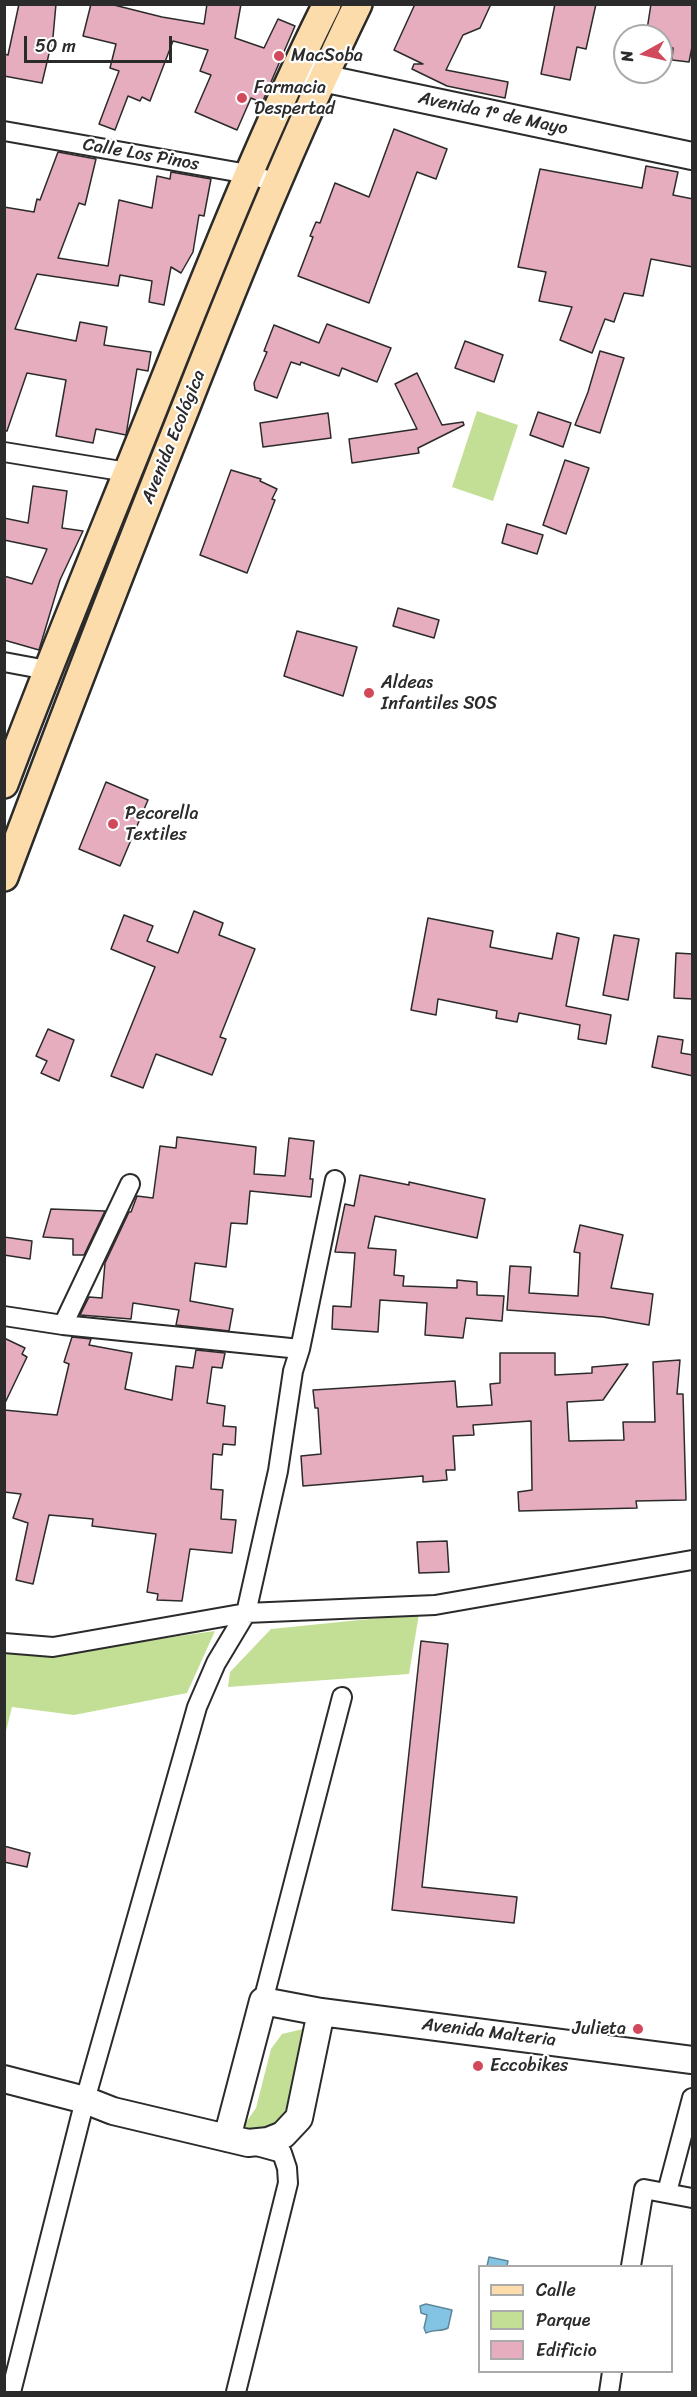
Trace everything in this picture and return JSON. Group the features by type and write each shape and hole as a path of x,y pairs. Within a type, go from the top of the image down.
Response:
{"main road":[{"name":"Avenida Ecológica","path":"4,784 47,670 248,174 327,4"},
{"name":"Avenida Ecológica","path":"4,877 79,676 238,277 322,78 358,4"}],"street":[{"name":"Avenida 1º de Mayo","path":"296,68 322,78 693,156"},
{"name":"Calle Los Pinos","path":"4,131 248,174 277,183"},
{"path":"4,452 128,472"},
{"path":"4,662 47,670"},
{"path":"11,2392 85,2100 197,1707 216,1663 246,1613 278,1471 293,1371 300,1349 335,1180"},
{"path":"63,1325 130,1184"},
{"path":"4,1316 63,1325 300,1349"},
{"path":"4,1643 53,1647 246,1613 435,1605 693,1560"},
{"path":"237,2141 263,2001 342,1698"},
{"name":"Avenida Malteria","path":"263,2001 321,2012 693,2060"},
{"path":"237,2141 268,2141 283,2135 299,2118 321,2012"},
{"path":"4,2079 85,2100 113,2111 282,2153 287,2168 288,2182 236,2392"},
{"path":"667,2192 693,2098"},
{"path":"631,2265 644,2189 693,2198"},
{"path":"609,2392 612,2373"}],"green space":[{"path":"477,411 518,425 493,501 452,487"},
{"path":"419,1614 409,1674 228,1687 230,1672 271,1629"},
{"path":"215,1631 187,1693 74,1715 12,1707 5,1735 5,1651 58,1653"},
{"path":"307,2028 289,2111 274,2123 253,2131 240,2131 256,2108 271,2049 282,2034"}],"water":[{"path":"489,2257 508,2261 507,2265 487,2265"},
{"path":"426,2304 452,2310 448,2328 426,2333 424,2328 427,2315 421,2313 420,2306"}],"building":[{"path":"19,4 56,4 53,37 42,83 4,76 4,54 8,55"},
{"path":"91,4 110,4 162,17 204,24 207,4 241,4 235,38 264,48 278,19 295,26 262,103 251,98 237,130 195,112 211,75 200,71 208,50 173,41 150,101 142,97 140,101 128,96 115,130 99,124 119,71 110,68 116,44 83,36"},
{"path":"415,4 491,4 480,28 463,35 446,70 508,82 505,98 447,86 412,69 414,64 423,64 394,50"},
{"path":"555,4 596,4 586,49 577,47 570,80 541,74"},
{"path":"651,4 693,4 693,42 689,62 673,60 673,24 648,24"},
{"path":"394,129 447,149 436,179 417,172 369,303 298,276 313,237 310,236 316,222 320,223 335,183 369,197"},
{"path":"58,152 96,159 85,205 79,203 58,258 108,266 119,200 152,208 157,176 170,179 171,172 211,179 204,216 199,215 193,252 181,273 171,267 164,305 149,302 152,281 120,275 118,286 37,274 15,329 76,341 80,322 107,327 104,345 151,352 148,371 137,369 126,435 96,429 93,443 56,436 66,380 27,373 7,431 4,431 4,207 34,212 37,199 40,200"},
{"path":"646,166 678,172 673,195 693,199 693,267 651,259 643,296 624,293 614,322 605,319 592,353 560,340 572,307 539,301 546,272 518,267 540,169 642,188"},
{"path":"327,324 391,348 377,382 342,368 339,376 301,362 300,365 291,362 277,398 255,390 254,383 267,352 264,351 274,325 319,343"},
{"path":"465,341 503,355 494,382 455,368"},
{"path":"600,351 624,358 600,433 575,425"},
{"path":"417,373 442,425 463,422 464,425 418,448 419,453 352,463 349,439 417,429 395,384"},
{"path":"538,412 571,423 563,447 530,435"},
{"path":"328,413 331,438 263,447 260,423"},
{"path":"565,460 589,468 566,534 543,525"},
{"path":"231,470 261,479 260,481 277,489 272,499 275,500 247,573 200,555"},
{"path":"33,486 67,491 62,528 83,531 60,580 39,650 4,640 4,576 32,584 47,549 4,540 4,518 28,523"},
{"path":"507,524 543,535 537,554 502,543"},
{"path":"398,608 439,620 434,638 393,626"},
{"path":"297,631 357,647 343,696 284,676"},
{"name":"Pecorella Textiles","path":"106,782 148,800 120,866 79,849"},
{"path":"194,911 223,923 219,935 255,949 220,1037 226,1039 212,1075 156,1054 143,1088 111,1076 155,967 111,949 124,915 153,926 147,941 178,953"},
{"path":"428,918 493,931 490,947 552,959 557,933 579,938 566,1006 611,1015 606,1044 578,1039 580,1025 519,1013 517,1022 496,1018 497,1011 438,999 436,1015 411,1010"},
{"path":"614,935 639,939 628,1000 603,995"},
{"path":"676,953 693,954 693,999 674,998"},
{"path":"48,1029 74,1040 59,1081 41,1073 47,1061 36,1056"},
{"path":"658,1036 683,1040 681,1053 693,1055 693,1076 652,1067"},
{"path":"177,1137 256,1147 254,1174 285,1176 289,1138 314,1141 310,1179 313,1179 311,1197 250,1191 247,1224 231,1223 226,1267 195,1263 190,1301 233,1309 229,1331 176,1325 179,1310 133,1303 131,1319 80,1315 89,1297 102,1298 105,1263 137,1196 153,1198 160,1146 176,1148"},
{"path":"360,1175 409,1185 409,1182 485,1199 477,1238 375,1216 368,1248 396,1250 394,1275 404,1276 403,1286 457,1288 457,1280 477,1282 477,1295 504,1296 502,1321 466,1318 463,1338 425,1335 427,1303 380,1300 378,1332 332,1329 333,1306 351,1307 355,1253 335,1252 345,1204 354,1206"},
{"path":"51,1209 105,1211 84,1255 73,1255 73,1239 43,1237"},
{"path":"580,1225 623,1235 611,1288 653,1294 649,1325 603,1317 507,1310 510,1266 531,1267 529,1293 578,1296 580,1253 574,1252"},
{"path":"4,1237 32,1241 30,1259 4,1255"},
{"path":"72,1337 91,1339 89,1345 132,1353 125,1389 172,1400 176,1366 193,1368 196,1350 225,1353 222,1368 212,1367 207,1403 225,1406 223,1426 236,1427 235,1445 223,1444 222,1455 213,1454 211,1489 223,1490 221,1519 236,1520 232,1553 190,1549 182,1601 157,1600 158,1594 147,1592 156,1534 92,1526 93,1519 49,1515 33,1584 16,1580 28,1523 13,1518 21,1494 4,1492 4,1410 57,1415 69,1364 64,1362"},
{"path":"4,1338 25,1348 22,1354 27,1357 4,1405"},
{"path":"500,1353 555,1353 555,1375 592,1373 592,1367 628,1364 603,1400 567,1402 569,1441 624,1440 623,1422 655,1422 653,1362 680,1360 677,1394 683,1394 686,1500 636,1501 637,1508 519,1511 518,1492 532,1490 531,1421 473,1425 474,1435 453,1436 455,1470 446,1470 447,1480 423,1482 423,1476 303,1486 301,1456 321,1454 318,1408 315,1408 313,1390 455,1381 457,1407 492,1405 490,1384 500,1383"},
{"path":"447,1541 449,1572 419,1573 417,1542"},
{"path":"421,1641 448,1644 422,1887 517,1897 514,1923 392,1910"},
{"path":"4,1846 30,1853 27,1867 4,1862"}],"place":[{"name":"MacSoba","path":"279,56"},
{"name":"Farmacia Despertad","path":"242,98"},
{"name":"Aldeas Infantiles SOS","path":"369,693"},
{"name":"Pecorella Textiles","path":"113,824"},
{"name":"Julieta","path":"638,2029"},
{"name":"Eccobikes","path":"478,2066"}]}
